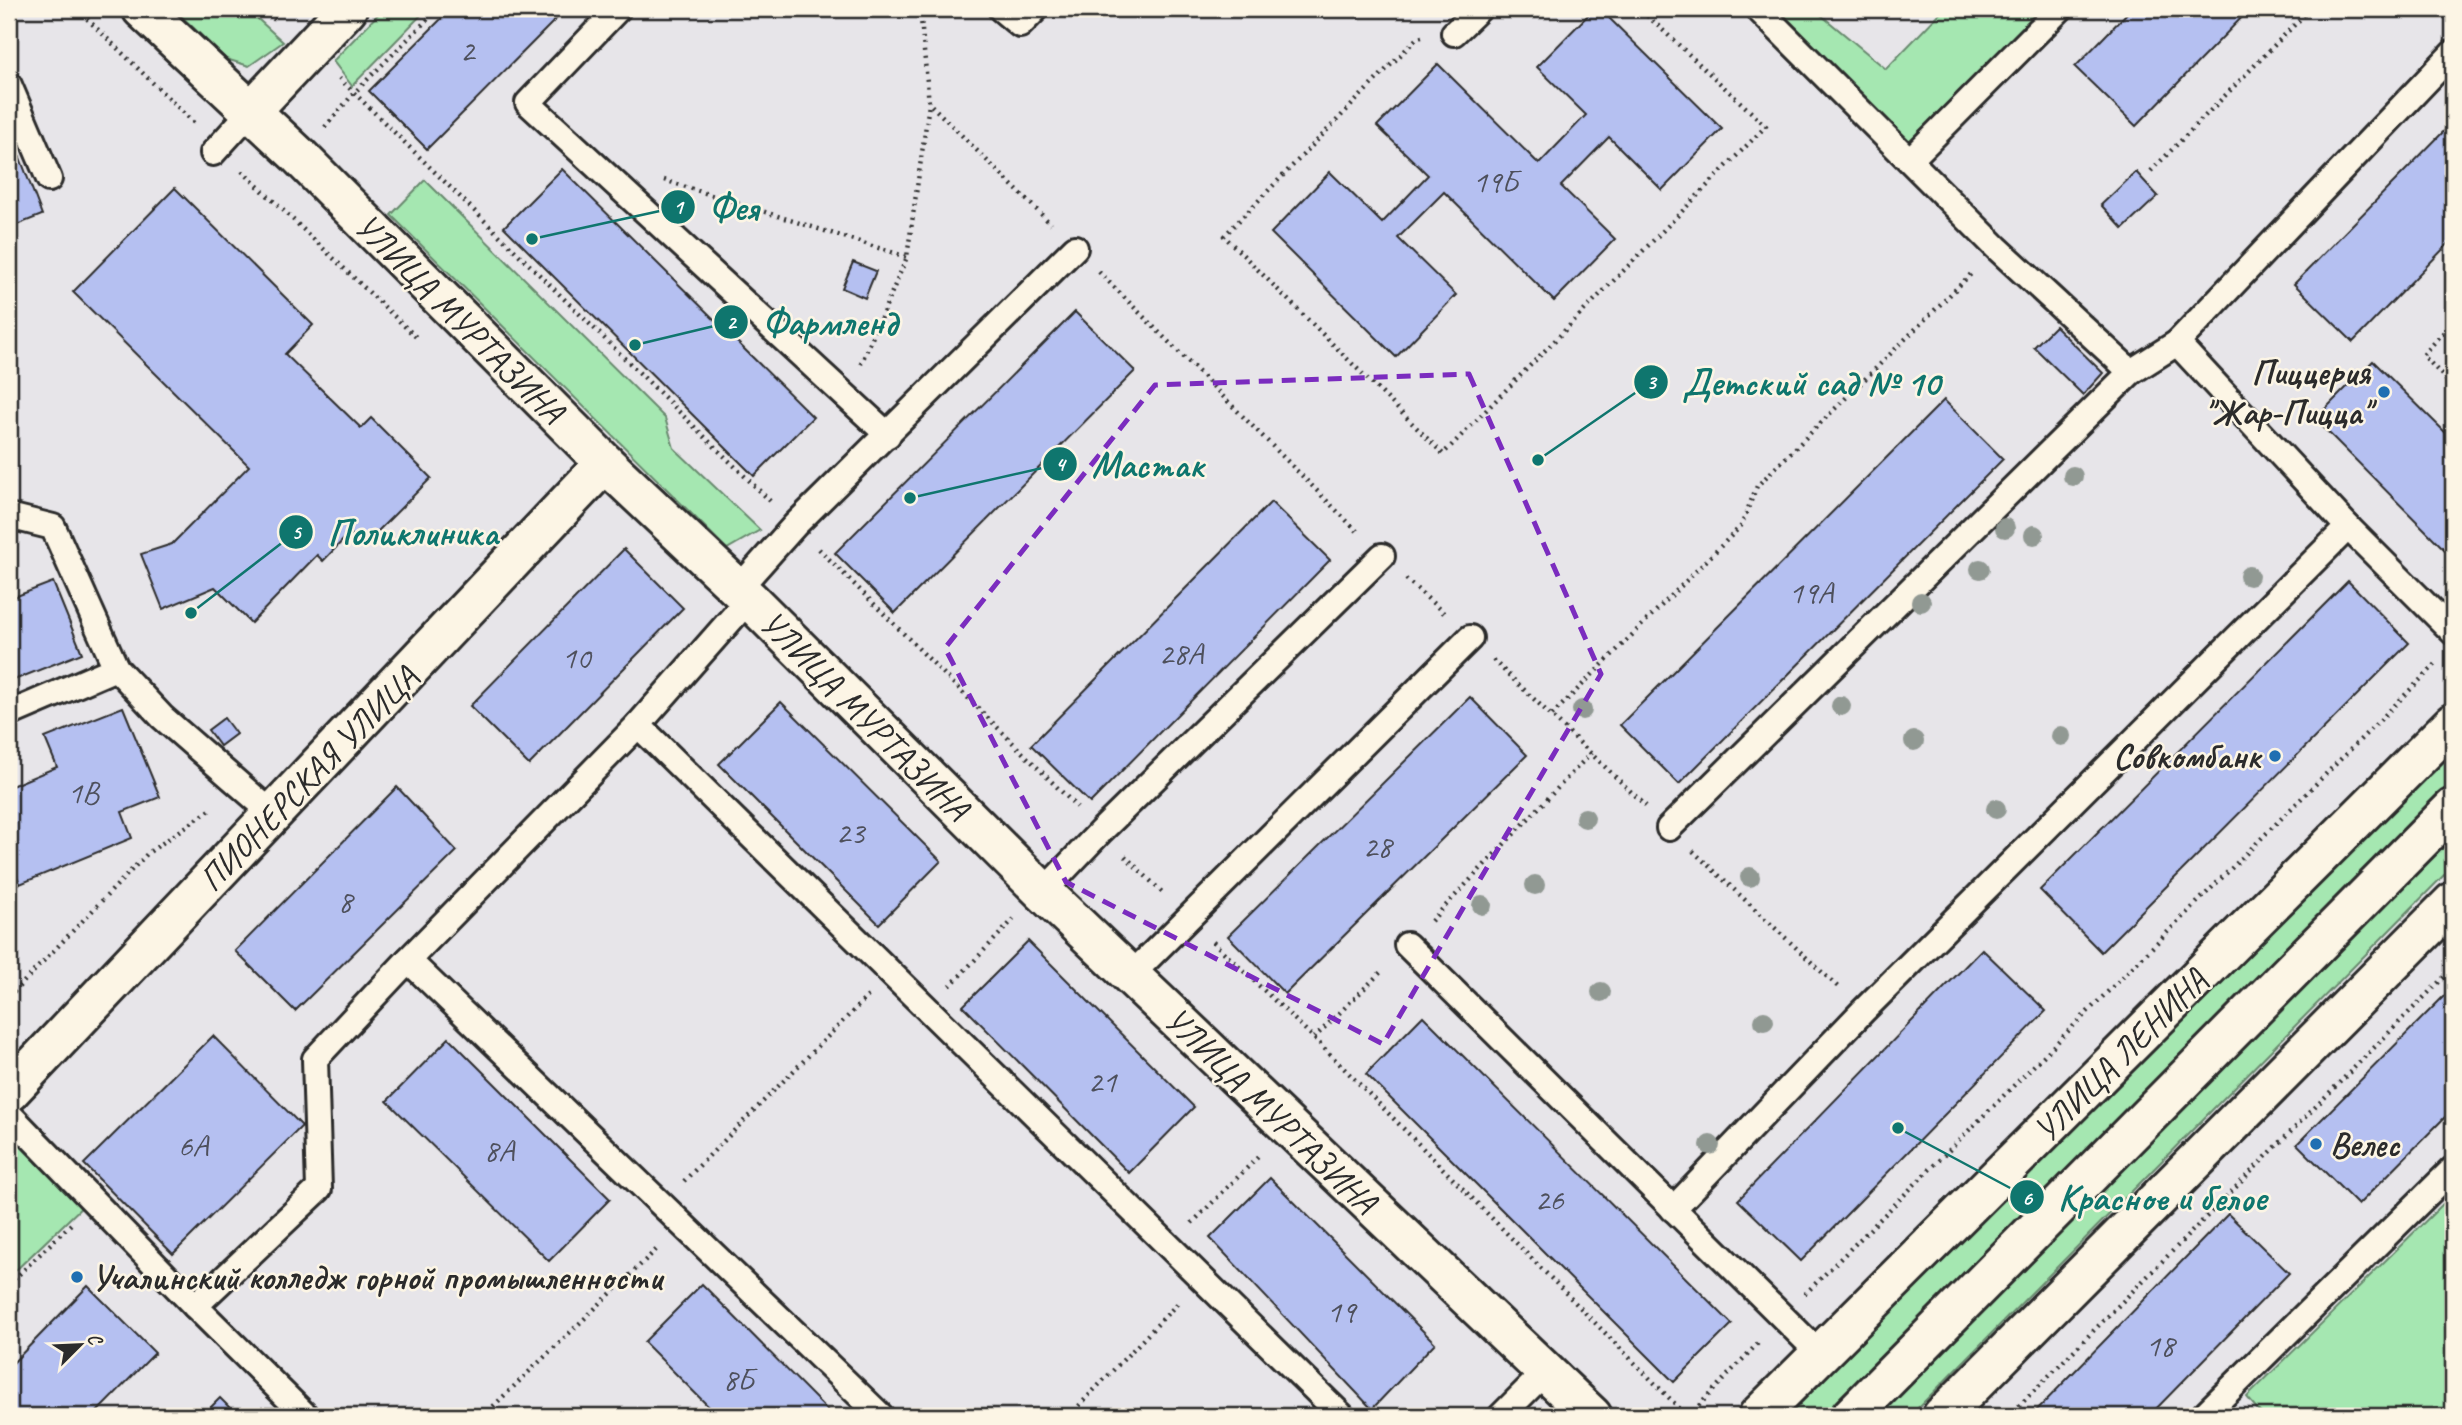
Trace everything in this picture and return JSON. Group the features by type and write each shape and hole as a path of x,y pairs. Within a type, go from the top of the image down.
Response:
{"street":[{"name":"УЛИЦА МУРТАЗИНА","path":"142,9 299,156 605,463 743,594 1031,903 1130,976 1592,1416"},
{"path":"251,110 347,9"},
{"name":"ПИОНЕРСКАЯ УЛИЦА","path":"9,1092 605,463"},
{"name":"УЛИЦА ЛЕНИНА","path":"1758,1416 2453,723"},
{"path":"1851,1416 2453,808"},
{"path":"1942,1416 2453,902"}],"lane":[{"path":"618,9 528,103 888,435"},
{"path":"1001,9 1020,25 1036,9"},
{"path":"1454,33 1479,9"},
{"path":"1758,9 1997,248 2131,372"},
{"path":"1910,160 2060,9"},
{"path":"1669,828 2131,372 2177,343 2453,53"},
{"path":"9,85 49,178"},
{"path":"213,153 251,110"},
{"path":"195,1307 319,1189 314,1059 638,725 795,525 1075,248"},
{"path":"2177,343 2348,527 2453,632"},
{"path":"9,516 53,527 116,668 162,716 274,814"},
{"path":"1673,1209 1863,1011 2348,527"},
{"path":"1031,903 1382,556"},
{"path":"1130,976 1471,638"},
{"path":"9,714 116,668"},
{"path":"638,725 1342,1416"},
{"path":"1407,945 1820,1354"},
{"path":"408,960 881,1416"},
{"path":"9,1114 195,1307 306,1416"},
{"path":"2203,1416 2453,1169"},
{"path":"1501,1416 1545,1372"}],"path":[{"path":"263,9 354,93 795,525 1187,917 1314,1038 1688,1416 1783,1317 2443,656"},
{"path":"264,192 354,93 438,9"},
{"path":"1454,33 1417,38 1224,236 1443,454 1766,126 1640,9"},
{"path":"2151,171 2310,9"},
{"path":"847,398 907,257 929,103"},
{"path":"662,179 907,257"},
{"path":"1552,715 1741,526 1757,486 1997,248"},
{"path":"2453,322 2423,355 2453,387"},
{"path":"1314,1038 1591,753"},
{"path":"928,1009 1031,903"},
{"path":"2009,1416 2453,968"},
{"path":"661,1203 891,973"},
{"path":"1170,1246 1267,1149"},
{"path":"9,1284 94,1200"},
{"path":"484,1416 682,1224"},
{"path":"1069,1416 1202,1278"}],"highlighted area":[{"path":"1469,374 1601,674 1383,1044 1066,882 945,648 1155,385"}],"green space":[{"path":"174,9 247,9 283,42 249,66 226,59"},
{"path":"383,9 427,9 352,86 333,61"},
{"path":"1769,9 1825,9 1821,15 1886,69 1944,9 2042,9 1908,147"},
{"path":"425,180 665,418 674,448 760,530 727,549 391,215"},
{"path":"2453,741 2453,791 1837,1416 1788,1416"},
{"path":"2453,820 2453,866 1910,1416 1865,1416"},
{"path":"9,1131 87,1202 14,1272 15,1204 9,1199"},
{"path":"2453,1194 2453,1416 2263,1416 2247,1397"}],"building":[{"path":"451,9 566,9 427,149 369,91"},
{"path":"1594,9 1600,9 1722,129 1662,190 1609,137 1561,186 1615,239 1554,301 1444,192 1398,238 1456,295 1396,357 1271,233 1330,172 1382,223 1428,175 1377,126 1438,64 1539,164 1586,115 1537,67"},
{"path":"2131,9 2250,9 2136,126 2075,67"},
{"path":"2453,122 2453,239 2353,342 2294,284"},
{"path":"9,129 42,215 9,228"},
{"path":"562,169 813,417 754,476 504,227"},
{"path":"2136,172 2158,196 2123,229 2101,205"},
{"path":"175,188 313,325 285,354 361,428 371,418 431,478 363,546 350,533 323,561 317,555 251,623 215,587 163,609 141,554 172,544 249,466 73,292"},
{"path":"853,262 876,271 865,298 842,288"},
{"path":"1075,312 1135,371 895,613 835,553"},
{"path":"2055,326 2103,373 2083,395 2034,347"},
{"path":"2373,361 2453,440 2453,558 2315,419"},
{"path":"1944,400 2003,459 1679,784 1620,725"},
{"path":"1271,502 1330,560 1090,803 1031,745"},
{"path":"624,549 683,608 529,765 470,706"},
{"path":"2348,581 2409,643 2101,952 2040,890"},
{"path":"53,582 82,653 9,682 9,599"},
{"path":"1470,697 1527,755 1285,994 1228,936"},
{"path":"781,702 941,861 879,924 719,764"},
{"path":"123,707 160,797 122,812 132,838 20,884 9,857 9,787 57,767 45,738"},
{"path":"224,718 236,734 220,746 208,730"},
{"path":"397,787 457,851 295,1011 235,951"},
{"path":"1028,941 1194,1107 1129,1173 963,1006"},
{"path":"1982,949 2046,1011 1801,1261 1738,1200"},
{"path":"2453,987 2453,1109 2358,1205 2297,1144"},
{"path":"1423,1016 1732,1324 1674,1382 1366,1074"},
{"path":"213,1036 302,1126 173,1254 84,1164"},
{"path":"449,1038 610,1199 549,1261 387,1101"},
{"path":"1270,1178 1435,1343 1372,1409 1210,1238"},
{"path":"2228,1214 2289,1273 2149,1416 2031,1416"},
{"path":"702,1284 833,1416 718,1416 644,1342"},
{"path":"88,1286 155,1353 93,1416 9,1416 9,1367"},
{"path":"220,1398 238,1416 202,1416"}],"place":[{"name":"Фея","path":"532,239"},
{"name":"Фармленд","path":"635,345"},
{"name":"Пиццерия \"Жар-Пицца\"","path":"2384,392"},
{"name":"Детский сад № 10","path":"1538,460"},
{"name":"Мастак","path":"910,498"},
{"name":"Поликлиника","path":"191,613"},
{"name":"Совкомбанк","path":"2275,756"},
{"name":"Красное и белое","path":"1898,1128"},
{"name":"Велес","path":"2316,1144"},
{"name":"Учалинский колледж горной промышленности","path":"77,1277"}]}
